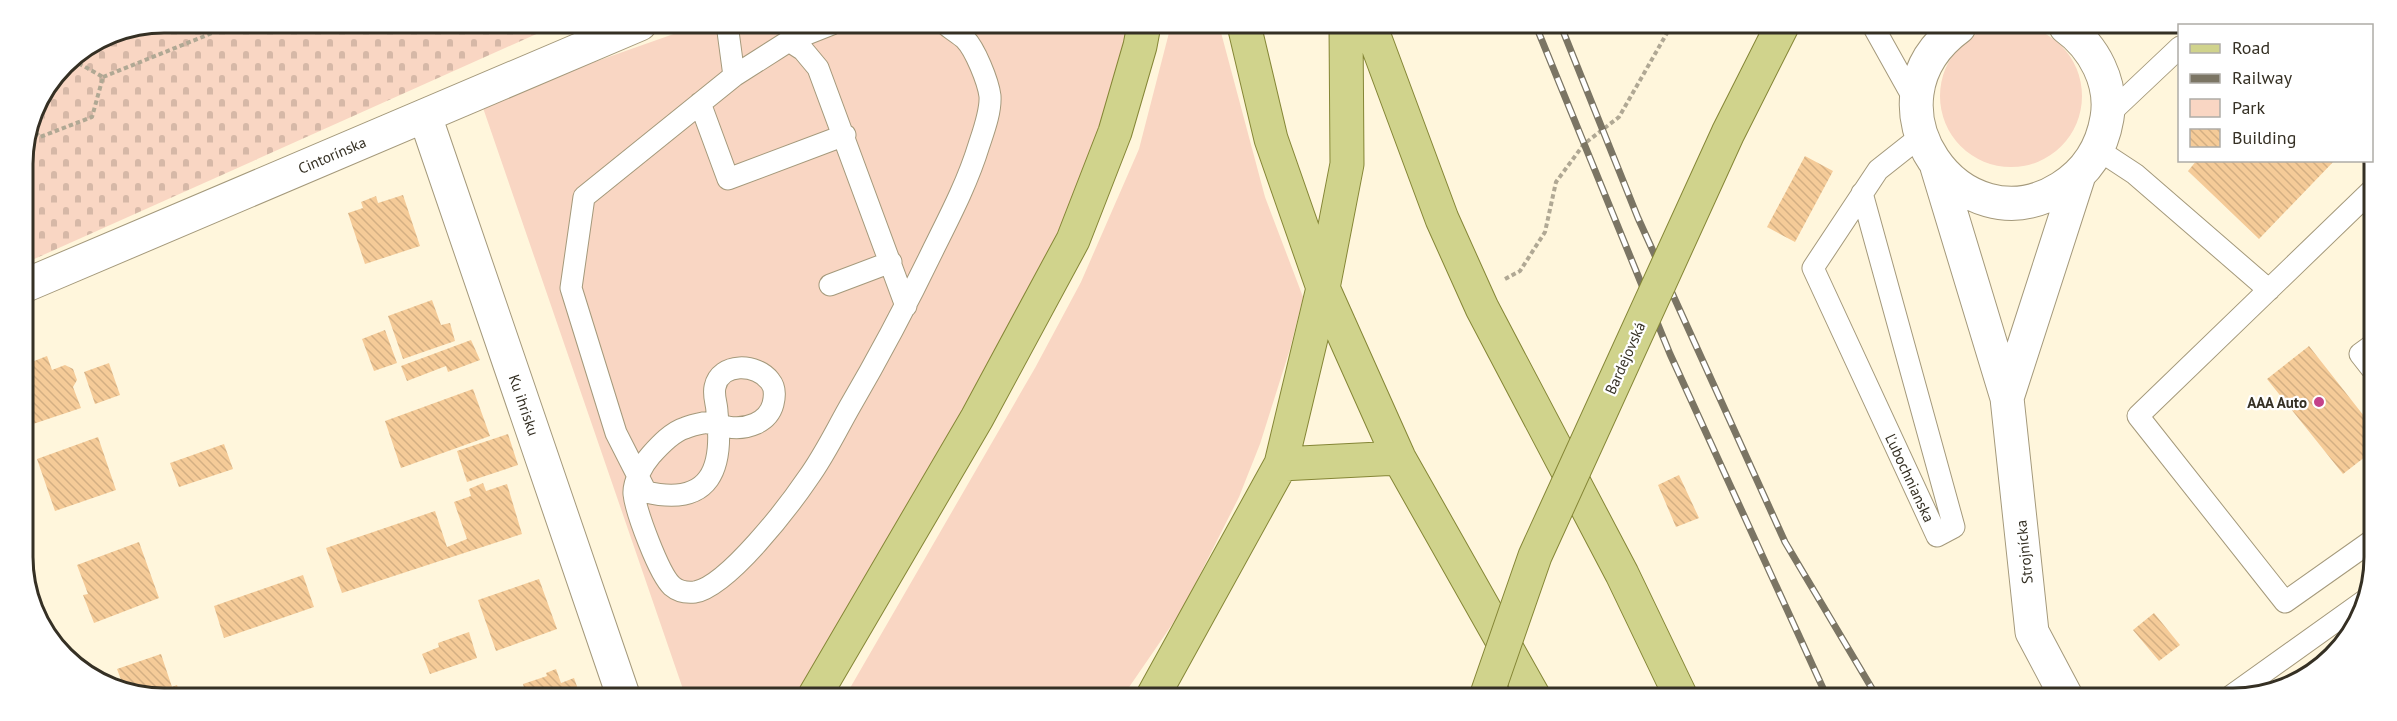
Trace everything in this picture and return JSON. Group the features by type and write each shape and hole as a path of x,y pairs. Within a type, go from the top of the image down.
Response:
{"main road":[{"path":"819,688 971,428 1073,240 1115,132 1142,33"},
{"path":"1246,33 1271,139 1323,288 1399,458 1529,688"},
{"path":"1157,688 1281,464 1323,288 1347,165 1347,33"},
{"path":"1373,33 1442,219 1475,291 1622,574 1677,688"},
{"name":"Bardejovská","path":"1489,688 1535,556 1728,133 1778,33"},
{"path":"1281,464 1399,458"}],"street":[{"name":"Cintorínska","path":"33,282 619,33"},
{"path":"1952,33 1938,44 1929,57 1918,87 1916,120 1921,136 1937,166 2007,398"},
{"path":"1937,166 1958,186 1971,193 1984,198 2013,202 2048,195 2079,175 2093,157 2103,137 2108,115 2107,93 2102,72 2082,33"},
{"name":"Ku ihrisku","path":"424,116 620,688"},
{"path":"2007,398 2079,175"},
{"name":"Strojnícka","path":"2007,398 2032,632 2062,688"}],"lane":[{"path":"728,33 734,76"},
{"path":"809,33 789,41 734,76 584,198 570,288 616,434 638,479 646,492 661,496 683,496 699,490 710,478 717,458 718,425 705,423 682,428 671,435 651,455 642,468 638,479 633,491 662,572 672,586 683,592 699,591 719,580 775,523 810,476 906,306 969,177 985,125 990,96 982,68 967,41 957,33"},
{"path":"1877,33 1916,103"},
{"path":"789,41 803,50 818,68 845,135 906,306"},
{"path":"2108,115 2178,49"},
{"path":"700,103 728,179 845,135"},
{"name":"Ľubochnianska","path":"1862,193 1954,527 1937,536 1813,268 1862,193 1878,170 1921,136"},
{"path":"2097,149 2134,174 2269,290"},
{"path":"2364,198 2138,416 2285,602 2364,546"},
{"path":"830,285 891,262"},
{"path":"2242,688 2353,609"}],"path":[{"path":"79,65 103,77 212,33"},
{"path":"1475,291 1520,271 1545,232 1556,182 1584,144 1619,117 1667,33"},
{"path":"36,133 40,137 92,117 103,77"}],"green space":[{"path":"155,33 539,33 33,260 33,155 37,130 60,84 84,60 106,47 122,40"},
{"path":"676,33 1138,33 1090,187 820,688 683,688 481,102"},
{"path":"1169,33 1221,33 1265,197 1303,297 1290,349 1260,444 1239,497 1182,610 1128,688 850,688 1035,368 1081,282 1139,149"},
{"path":"1980,33 2042,33 2061,46 2070,57 2080,82 2082,96 2080,110 2070,135 2050,155 2025,165 2011,167 1997,165 1972,155 1952,135 1942,110 1940,96 1946,69 1961,46"}],"building":[{"path":"1805,156 1833,171 1795,242 1767,227"},
{"path":"2195,162 2333,162 2259,239 2188,171"},
{"path":"403,195 420,246 365,264 348,213 363,208 361,202 376,196 378,203"},
{"path":"432,300 441,325 450,323 455,341 403,359 388,316"},
{"path":"385,330 397,363 374,371 362,339"},
{"path":"471,340 480,360 448,372 446,366 407,381 401,366"},
{"name":"AAA Auto","path":"2309,346 2364,416 2364,458 2343,474 2267,379"},
{"path":"47,356 52,370 65,365 73,369 77,380 73,387 81,408 33,424 33,361"},
{"path":"109,363 120,395 95,404 84,372"},
{"path":"473,389 490,436 401,468 385,421"},
{"path":"508,434 518,465 467,482 457,451"},
{"path":"98,437 116,490 55,511 37,459"},
{"path":"224,444 233,469 179,487 170,463"},
{"path":"1679,475 1699,518 1676,527 1658,485"},
{"path":"483,483 486,491 507,484 522,534 342,593 326,548 435,511 447,547 467,539 454,502 471,496 469,489"},
{"path":"139,542 159,598 94,623 83,595 88,594 77,565"},
{"path":"303,575 314,607 224,638 214,606"},
{"path":"539,579 557,629 496,651 478,600"},
{"path":"2154,613 2180,645 2159,661 2133,630"},
{"path":"469,632 477,658 430,674 422,654 439,647 438,643"},
{"path":"161,654 172,687 177,685 178,688 130,684 121,681 117,669"},
{"path":"556,669 561,683 574,678 578,688 524,688 523,684 547,676 546,673"}],"railway":[{"path":"1539,33 1670,354 1823,688"},
{"path":"1564,33 1638,218 1785,542 1872,688"}],"place":[{"name":"AAA Auto","path":"2319,402"}]}
